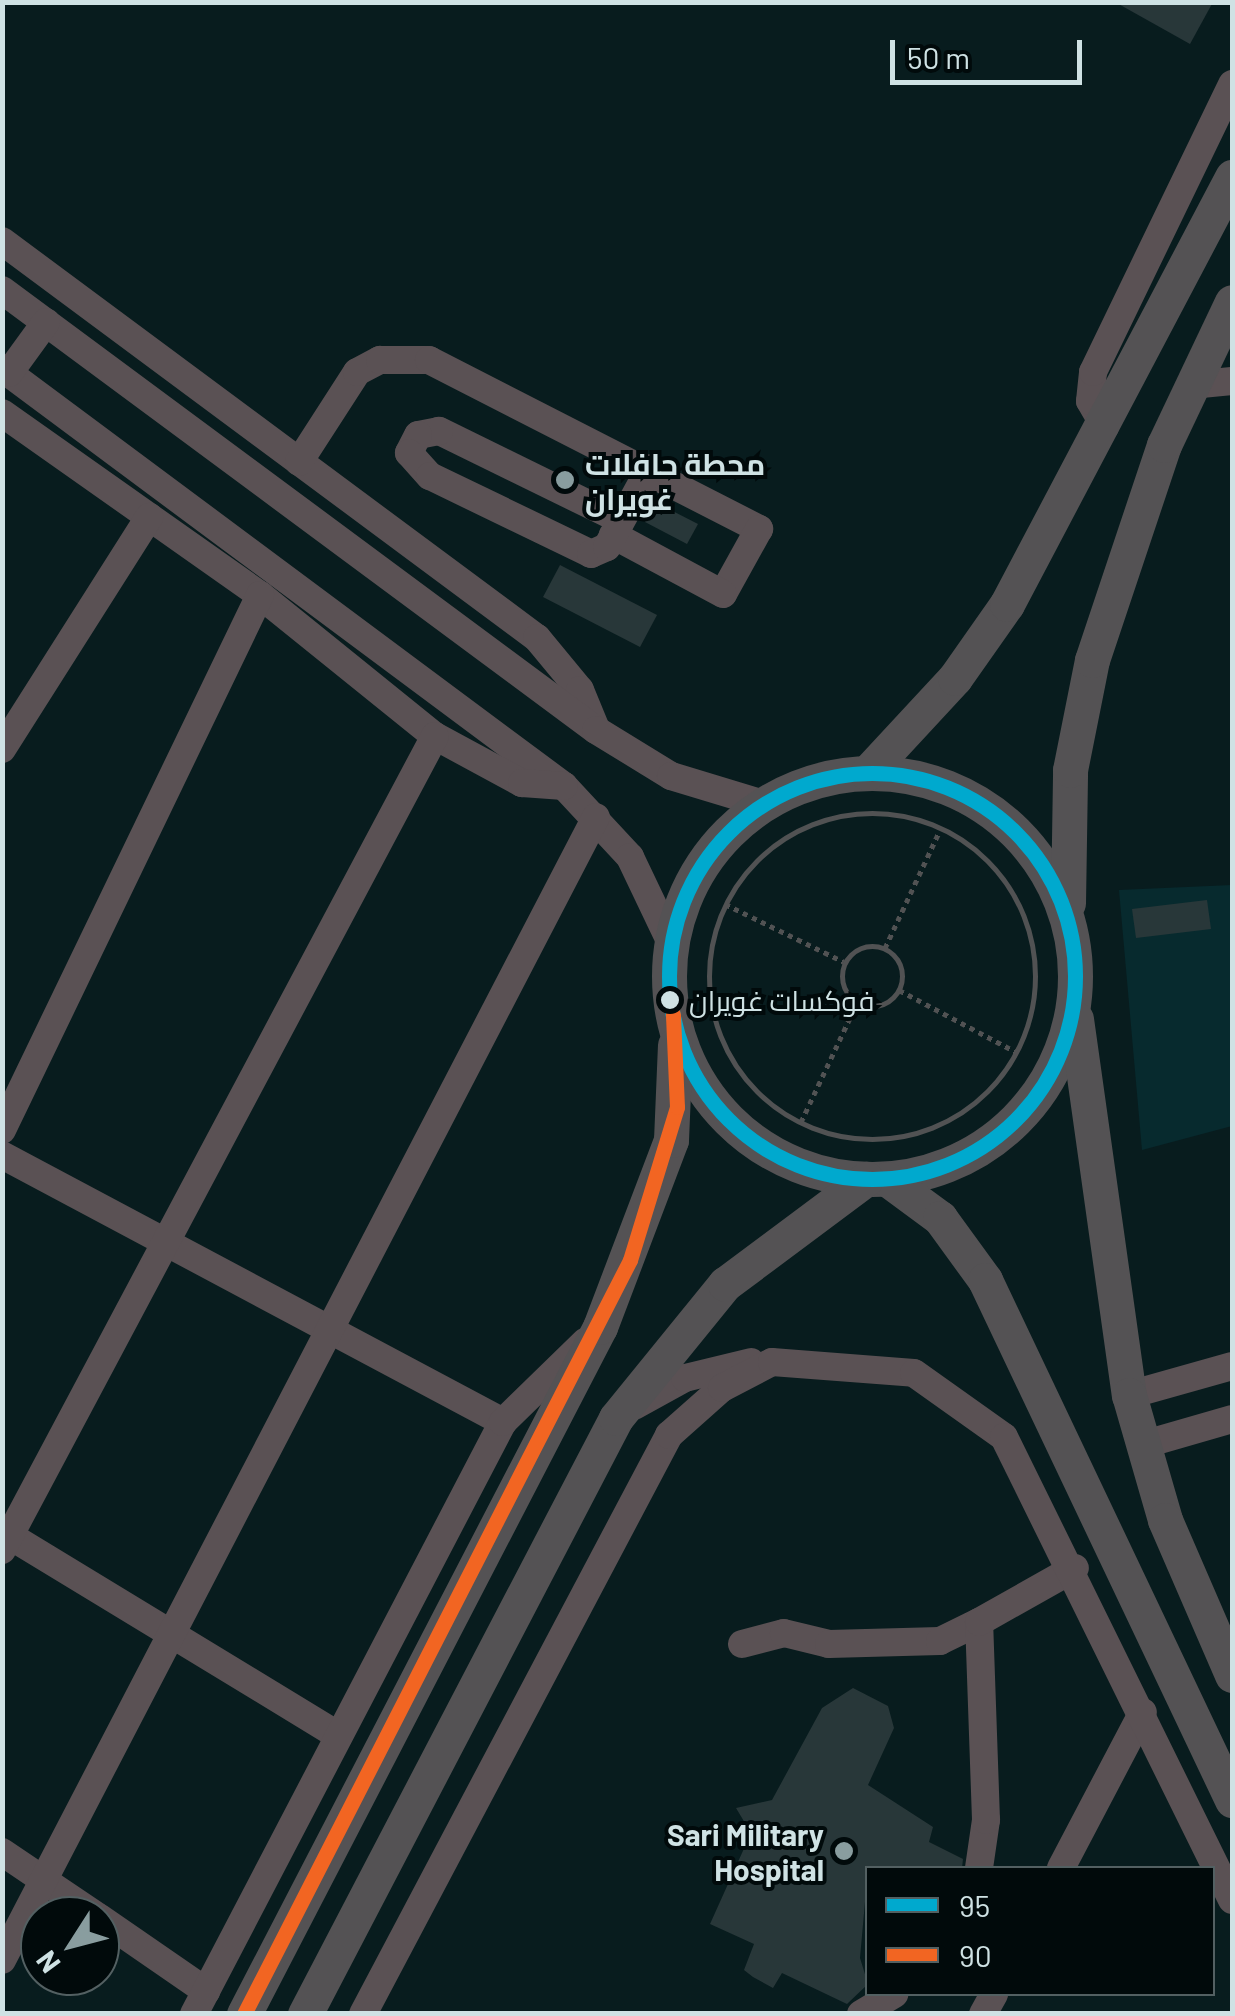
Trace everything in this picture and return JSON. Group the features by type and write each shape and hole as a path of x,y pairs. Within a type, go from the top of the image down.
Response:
{"main road":[{"path":"866,773 982,641 1105,427 1232,177"},
{"path":"1232,302 1191,385 1080,711 1065,831 1069,929 1104,1255 1130,1394 1142,1445 1219,1623 1232,1674"},
{"path":"244,2014 600,1326 671,1140 671,943 702,864 762,804 812,782 866,773 935,783 996,815 1034,854 1069,929"},
{"path":"672,1014 700,1083 750,1138 817,1172 877,1179 939,1168 1008,1128 1056,1064 1075,988"},
{"path":"305,2014 616,1418 724,1284 877,1179"},
{"path":"877,1179 940,1218 986,1280 1232,1800"}],"street":[{"path":"1105,427 1090,402 1092,372 1232,84"},
{"path":"7,255 310,470 537,638 580,690 596,730"},
{"path":"2,290 596,730 685,782 762,804"},
{"path":"46,322 6,370 564,786 596,817 649,884 671,943"},
{"path":"299,510 310,470 357,372 412,358 650,468 754,520 752,548 728,590 716,594 617,528 439,431 424,430 412,446 422,470 578,552 598,554 617,528 650,468"},
{"path":"1191,385 1232,381"},
{"path":"2,413 260,594 435,736 522,783 564,786"},
{"path":"2,750 149,517"},
{"path":"2,1130 260,594"},
{"path":"339,1736 5,1539 435,736"},
{"path":"2,1960 596,817"},
{"path":"2,1156 165,1246 503,1422"},
{"path":"120,1935 200,2002 503,1422 600,1326"},
{"path":"616,1418 685,1378 772,1362 880,1364 962,1398 1028,1470 1232,1900"},
{"path":"363,2014 670,1436 722,1388 772,1362"},
{"path":"1130,1394 1232,1366"},
{"path":"1142,1445 1232,1419"},
{"path":"742,1644 784,1632 829,1644 940,1640 1075,1568"},
{"path":"978,1622 986,1820 979,1866"},
{"path":"1061,1866 1143,1712"},
{"path":"2,1852 68,1896"},
{"path":"861,2014 891,1996"}],"path":[{"path":"876,813 941,828 1003,880 1029,934 1034,994 1016,1052 977,1100 923,1131 861,1138 801,1122 748,1080 715,1020 710,953 725,904 766,851 810,825 876,813"},
{"path":"885,948 941,828"},
{"path":"725,904 845,962"},
{"path":"862,947 885,948 902,969 899,990 880,1005 857,1002 843,985 845,962 862,947"},
{"path":"899,990 1016,1052"},
{"path":"801,1122 857,1002"}],"shaded area":[{"path":"1232,885 1232,1126 1142,1150 1119,890"}],"building":[{"path":"1115,2 1213,2 1190,44"},
{"path":"655,502 698,524 687,544 645,522"},
{"path":"560,565 657,615 640,647 543,597"},
{"path":"1207,900 1211,929 1136,938 1132,909"},
{"name":"Sari Military Hospital","path":"853,1688 888,1706 894,1728 868,1785 933,1827 929,1842 963,1859 962,1866 865,1866 860,1958 865,1987 847,2004 782,1973 773,1988 753,1977 744,1970 754,1944 710,1924 751,1833 736,1808 772,1800 822,1708"}],"transit line":[{"name":"95","path":"872,773 912,777 950,788 985,807 1016,832 1041,863 1060,898 1071,936 1075,976 1071,1016 1060,1054 1041,1089 1016,1120 985,1145 950,1164 912,1175 872,1179 832,1175 794,1164 759,1145 728,1120 703,1089 684,1054 673,1016 669,976 673,936 684,898 703,863 728,832 759,807 794,788 832,777 872,773"},
{"name":"90","path":"244,2014 630,1260 677,1107 673,1014"}],"place":[{"name":"محطة حافلات غويران","path":"565,480"},
{"name":"فوكسات غويران","path":"670,1000"},
{"name":"Sari Military Hospital","path":"844,1851"}]}
